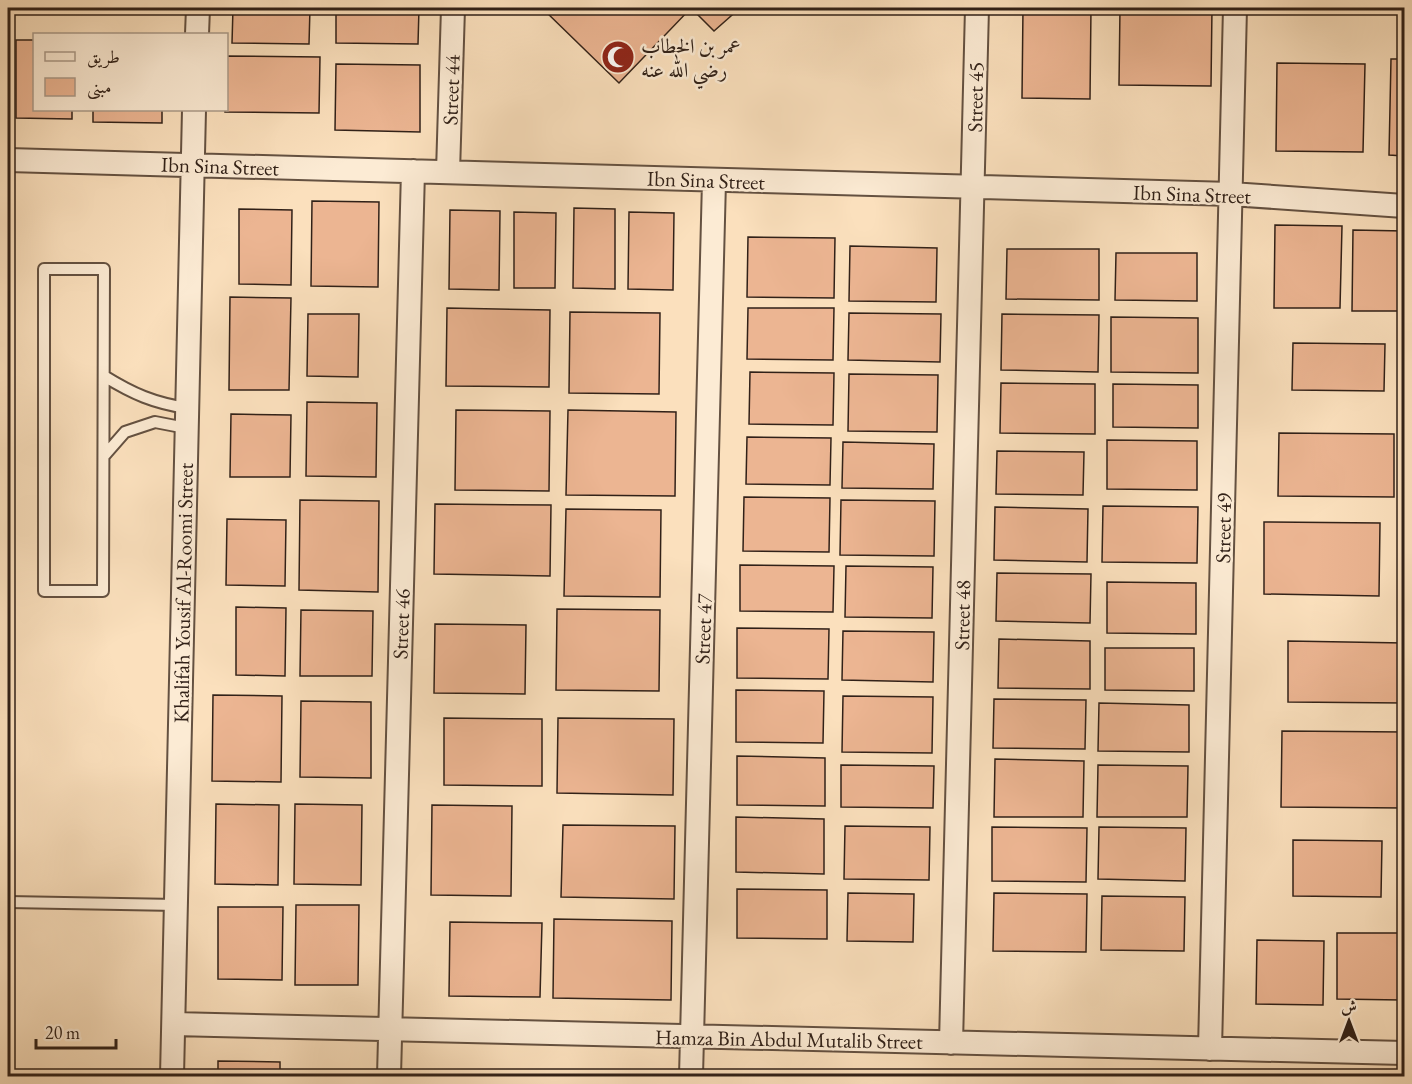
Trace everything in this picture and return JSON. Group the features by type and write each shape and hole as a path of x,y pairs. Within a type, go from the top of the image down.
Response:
{"street":[{"path":"197,33 198,8"},
{"name":"Street 44","path":"448,172 453,8"},
{"name":"Street 45","path":"974,187 977,8"},
{"name":"Street 49","path":"1210,1049 1235,8"},
{"name":"Khalifah Yousif Al-Roomi Street","path":"172,1077 178,905 194,111"},
{"name":"Ibn Sina Street","path":"8,160 1231,195 1404,206"},
{"name":"Street 46","path":"389,1077 413,171"},
{"name":"Street 47","path":"691,1077 714,181"},
{"name":"Street 48","path":"951,1043 974,187"},
{"name":"Hamza Bin Abdul Mutalib Street","path":"174,1024 1404,1053"}],"lane":[{"path":"44,269 104,269 104,376 103,591 44,591 44,269"},
{"path":"104,376 129,392 158,403 187,418"},
{"path":"104,456 125,432 155,422 187,418"},
{"path":"8,902 178,905"}],"building":[{"path":"233,8 310,8 309,44 232,43"},
{"path":"336,8 419,8 418,44 336,43"},
{"name":"عمر بن الخطاب رضي الله عنه","path":"542,8 691,8 619,83"},
{"path":"691,8 740,8 714,31"},
{"path":"1023,8 1091,8 1090,99 1022,98"},
{"path":"1120,8 1212,8 1211,86 1119,85"},
{"path":"16,40 33,40 33,111 72,111 72,119 16,118"},
{"path":"228,56 320,57 319,113 225,112 228,111"},
{"path":"1391,59 1404,59 1404,156 1389,155"},
{"path":"1277,63 1365,64 1363,152 1276,151"},
{"path":"336,64 420,65 420,132 335,130"},
{"path":"93,111 162,111 162,123 93,122"},
{"path":"312,201 379,202 378,287 311,286"},
{"path":"574,208 615,209 615,289 573,288"},
{"path":"239,209 292,210 291,285 239,284"},
{"path":"450,210 500,211 499,290 449,289"},
{"path":"514,212 556,213 555,288 514,288"},
{"path":"629,212 674,213 673,290 628,289"},
{"path":"1275,225 1342,226 1340,308 1274,308"},
{"path":"1353,230 1404,231 1404,311 1352,311"},
{"path":"748,237 835,238 834,298 747,297"},
{"path":"850,246 937,248 936,302 849,301"},
{"path":"1007,249 1099,249 1099,300 1006,299"},
{"path":"1116,253 1197,253 1197,301 1115,300"},
{"path":"230,297 291,298 289,390 229,390"},
{"path":"447,308 550,310 549,387 446,386"},
{"path":"748,308 834,308 833,360 747,359"},
{"path":"570,312 660,313 659,394 569,393"},
{"path":"849,313 941,314 940,362 848,360"},
{"path":"308,314 359,314 358,377 307,376"},
{"path":"1002,314 1099,315 1098,372 1001,370"},
{"path":"1111,317 1198,318 1198,373 1111,372"},
{"path":"1293,343 1385,344 1384,391 1292,390"},
{"path":"750,372 834,373 833,425 749,424"},
{"path":"849,374 938,375 937,432 848,431"},
{"path":"1001,383 1095,384 1095,434 1000,433"},
{"path":"1113,384 1198,385 1198,428 1113,427"},
{"path":"307,402 377,403 376,477 306,476"},
{"path":"456,410 550,411 549,491 455,490"},
{"path":"568,410 676,412 675,496 566,495"},
{"path":"231,414 291,415 290,477 230,477"},
{"path":"1279,433 1394,434 1394,497 1278,496"},
{"path":"747,437 831,438 830,485 746,484"},
{"path":"1107,440 1197,441 1197,490 1107,489"},
{"path":"843,442 934,444 933,489 842,488"},
{"path":"997,451 1084,452 1083,495 996,494"},
{"path":"744,497 830,498 829,552 743,551"},
{"path":"300,500 379,501 378,592 299,590"},
{"path":"841,500 935,501 934,556 840,555"},
{"path":"435,504 551,505 550,576 434,574"},
{"path":"1103,506 1198,507 1197,563 1102,562"},
{"path":"995,507 1088,509 1087,562 994,560"},
{"path":"566,509 661,510 660,597 564,596"},
{"path":"227,519 286,520 285,586 226,585"},
{"path":"1264,522 1380,523 1379,596 1264,594"},
{"path":"740,565 834,566 833,612 740,611"},
{"path":"846,566 933,567 932,618 845,617"},
{"path":"997,573 1091,574 1090,623 996,621"},
{"path":"1107,582 1196,583 1196,634 1107,633"},
{"path":"236,607 286,608 285,676 236,675"},
{"path":"557,609 660,610 659,691 556,690"},
{"path":"301,610 373,611 372,676 300,676"},
{"path":"435,624 526,625 525,694 434,693"},
{"path":"737,628 829,629 828,679 737,678"},
{"path":"843,631 934,632 933,682 842,680"},
{"path":"999,639 1090,641 1090,689 998,688"},
{"path":"1288,641 1404,643 1404,703 1288,702"},
{"path":"1105,648 1194,648 1194,691 1105,690"},
{"path":"736,690 824,691 823,743 736,742"},
{"path":"213,695 282,696 281,782 212,781"},
{"path":"843,696 933,697 932,753 842,752"},
{"path":"994,699 1086,700 1085,749 993,748"},
{"path":"301,701 371,702 371,778 300,777"},
{"path":"1099,703 1189,705 1189,752 1098,751"},
{"path":"444,718 542,719 542,786 444,785"},
{"path":"558,718 674,719 673,795 557,793"},
{"path":"1282,731 1404,732 1404,808 1281,807"},
{"path":"737,756 825,758 825,806 737,805"},
{"path":"995,759 1084,761 1083,817 994,817"},
{"path":"841,765 934,766 933,808 841,807"},
{"path":"1098,765 1188,766 1187,817 1097,817"},
{"path":"216,804 279,805 278,885 215,884"},
{"path":"295,804 362,805 361,885 294,884"},
{"path":"432,805 512,806 511,896 431,895"},
{"path":"736,817 824,819 824,874 736,872"},
{"path":"563,825 675,826 674,899 561,897"},
{"path":"845,826 930,827 929,880 844,879"},
{"path":"992,827 1087,828 1086,882 992,881"},
{"path":"1099,827 1186,828 1185,881 1098,879"},
{"path":"1293,840 1382,841 1381,897 1293,896"},
{"path":"737,889 827,890 827,939 737,938"},
{"path":"848,893 914,894 913,942 847,941"},
{"path":"994,893 1087,894 1086,952 993,951"},
{"path":"1102,896 1185,897 1184,951 1101,950"},
{"path":"296,905 359,905 358,985 295,985"},
{"path":"218,907 283,907 282,980 218,979"},
{"path":"554,919 672,921 671,1000 553,998"},
{"path":"450,922 542,923 540,997 449,996"},
{"path":"1337,933 1402,933 1401,1000 1337,999"},
{"path":"1257,940 1324,941 1323,1005 1256,1004"},
{"path":"218,1061 280,1062 280,1076 218,1076"},
{"path":"1030,1071 1122,1071 1122,1076 1030,1076"},
{"path":"738,1072 822,1074 822,1076 738,1076"}],"place":[{"name":"عمر بن الخطاب رضي الله عنه","path":"618,57"}]}
